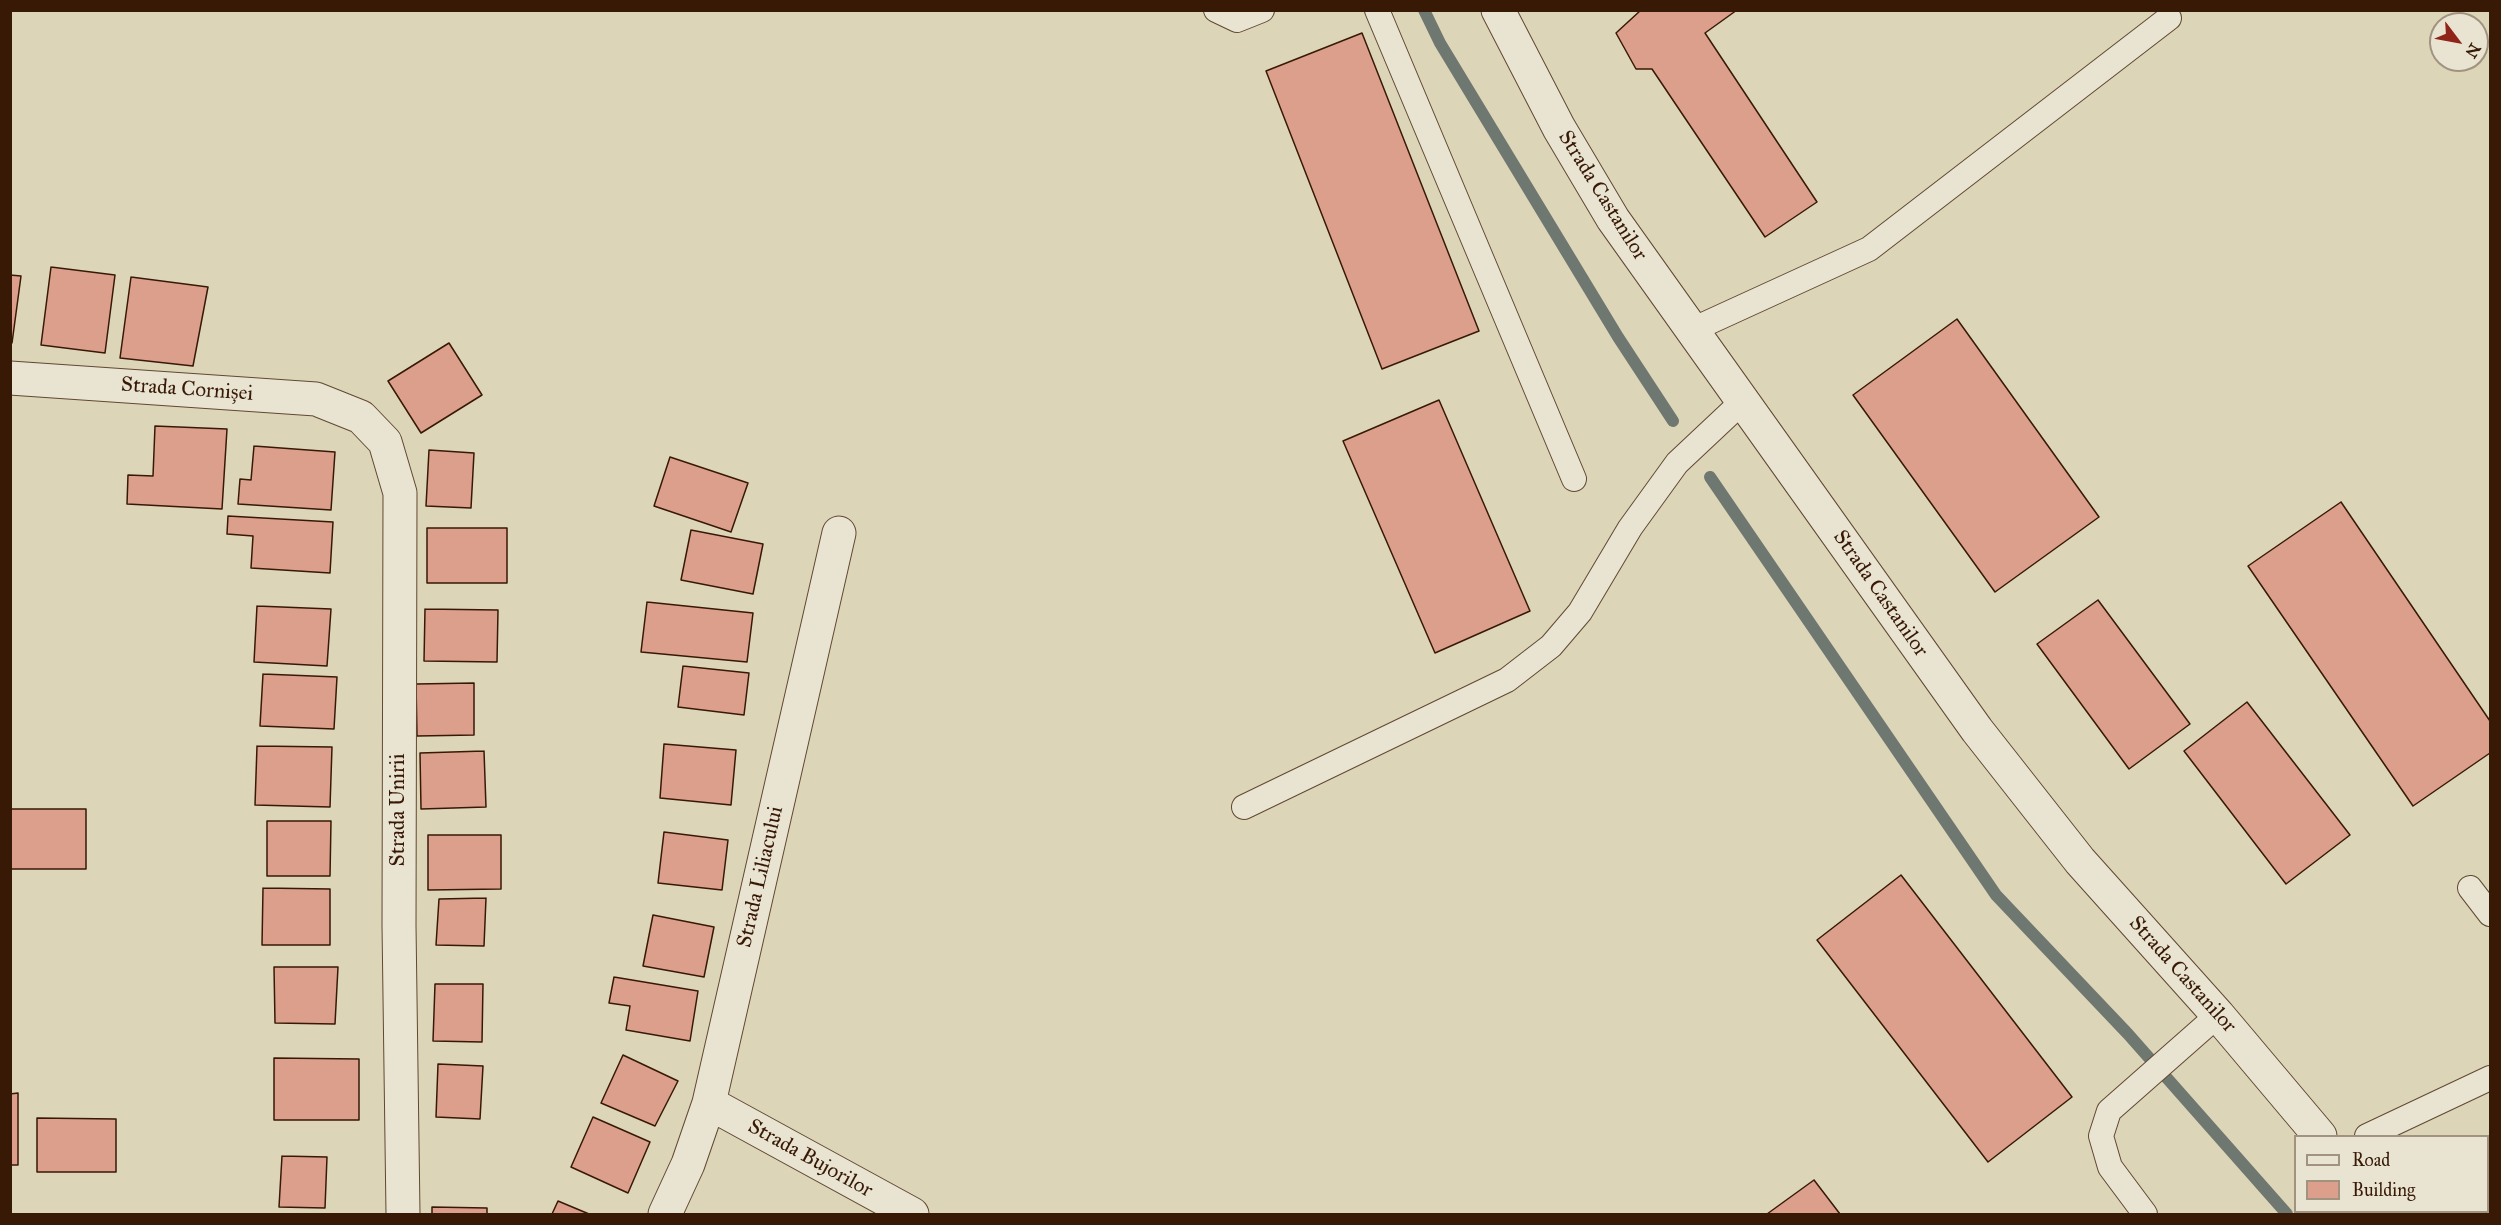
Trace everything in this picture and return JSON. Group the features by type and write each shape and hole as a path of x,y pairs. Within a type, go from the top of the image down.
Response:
{"street":[{"name":"Strada Castanilor","path":"1498,10 1559,128 1613,219 1977,730 2080,861 2218,1015 2318,1135"},
{"name":"Strada Cornișei","path":"10,378 316,399 361,417"},
{"name":"Strada Unirii","path":"361,417 385,442 400,493 399,937 403,1215"},
{"name":"Strada Liliacului","path":"664,1215 688,1164 709,1103 839,533"},
{"name":"Strada Bujorilor","path":"709,1103 912,1215"}],"lane":[{"path":"1216,10 1237,20 1262,10"},
{"path":"1377,10 1574,479"},
{"path":"1692,330 1869,249 2169,18"},
{"path":"1244,807 1507,680 1551,646 1580,612 1630,528 1677,462 1743,401"},
{"path":"2470,888 2490,914"},
{"path":"2145,1215 2110,1167 2101,1136 2109,1111 2218,1015"},
{"path":"2371,1135 2490,1077"}],"building":[{"path":"1641,10 1737,10 1705,33 1817,202 1765,237 1652,69 1636,69 1616,33"},
{"path":"1362,33 1479,331 1382,369 1266,71"},
{"path":"51,267 115,275 105,353 41,345"},
{"path":"10,275 21,276 12,343 10,343"},
{"path":"131,277 208,287 193,366 120,358"},
{"path":"1957,319 2099,517 1995,592 1853,395"},
{"path":"449,343 482,395 421,433 388,381"},
{"path":"1439,400 1530,611 1435,653 1343,441"},
{"path":"155,426 227,429 222,509 127,504 128,475 153,476"},
{"path":"254,446 335,452 331,510 238,504 240,479 251,480"},
{"path":"429,450 474,453 471,508 426,506"},
{"path":"670,457 748,483 731,532 654,506"},
{"path":"2341,502 2490,721 2490,753 2413,806 2248,566"},
{"path":"228,516 333,522 330,573 251,568 253,536 227,534"},
{"path":"427,528 507,528 507,583 427,583"},
{"path":"691,530 763,544 753,594 681,580"},
{"path":"2098,600 2190,724 2129,769 2037,644"},
{"path":"647,602 753,613 747,662 641,652"},
{"path":"257,606 331,609 327,666 254,662"},
{"path":"425,609 498,610 497,662 424,661"},
{"path":"683,666 749,673 744,715 678,707"},
{"path":"263,674 337,677 334,729 260,726"},
{"path":"474,683 474,735 417,736 416,684"},
{"path":"2247,702 2350,835 2286,884 2184,751"},
{"path":"664,744 736,750 731,805 660,798"},
{"path":"257,746 332,747 330,807 255,805"},
{"path":"484,751 486,807 421,809 420,753"},
{"path":"10,809 86,809 86,869 10,869"},
{"path":"267,821 331,821 330,876 267,876"},
{"path":"664,832 728,840 722,890 658,883"},
{"path":"428,835 501,835 501,889 428,890"},
{"path":"1901,875 2072,1097 1988,1162 1817,940"},
{"path":"263,888 330,889 330,945 262,945"},
{"path":"486,898 484,946 436,945 439,899"},
{"path":"653,915 714,927 704,977 643,966"},
{"path":"274,967 338,967 335,1024 275,1023"},
{"path":"614,977 698,991 690,1041 626,1030 630,1006 609,1003"},
{"path":"435,984 483,984 482,1042 433,1041"},
{"path":"623,1055 678,1081 655,1126 601,1103"},
{"path":"274,1058 359,1059 359,1120 274,1120"},
{"path":"438,1064 483,1066 480,1119 436,1117"},
{"path":"18,1093 18,1165 10,1165 10,1094"},
{"path":"593,1117 650,1142 628,1193 571,1167"},
{"path":"37,1118 116,1119 116,1172 37,1172"},
{"path":"282,1156 327,1157 325,1208 279,1207"},
{"path":"1814,1180 1840,1214 1767,1214"},
{"path":"558,1201 589,1214 552,1214"},
{"path":"432,1207 487,1208 487,1214 432,1214"}],"waterway":[{"path":"1424,10 1440,43 1618,337 1673,421"},
{"path":"1710,477 1996,895 2128,1034 2287,1214"}]}
